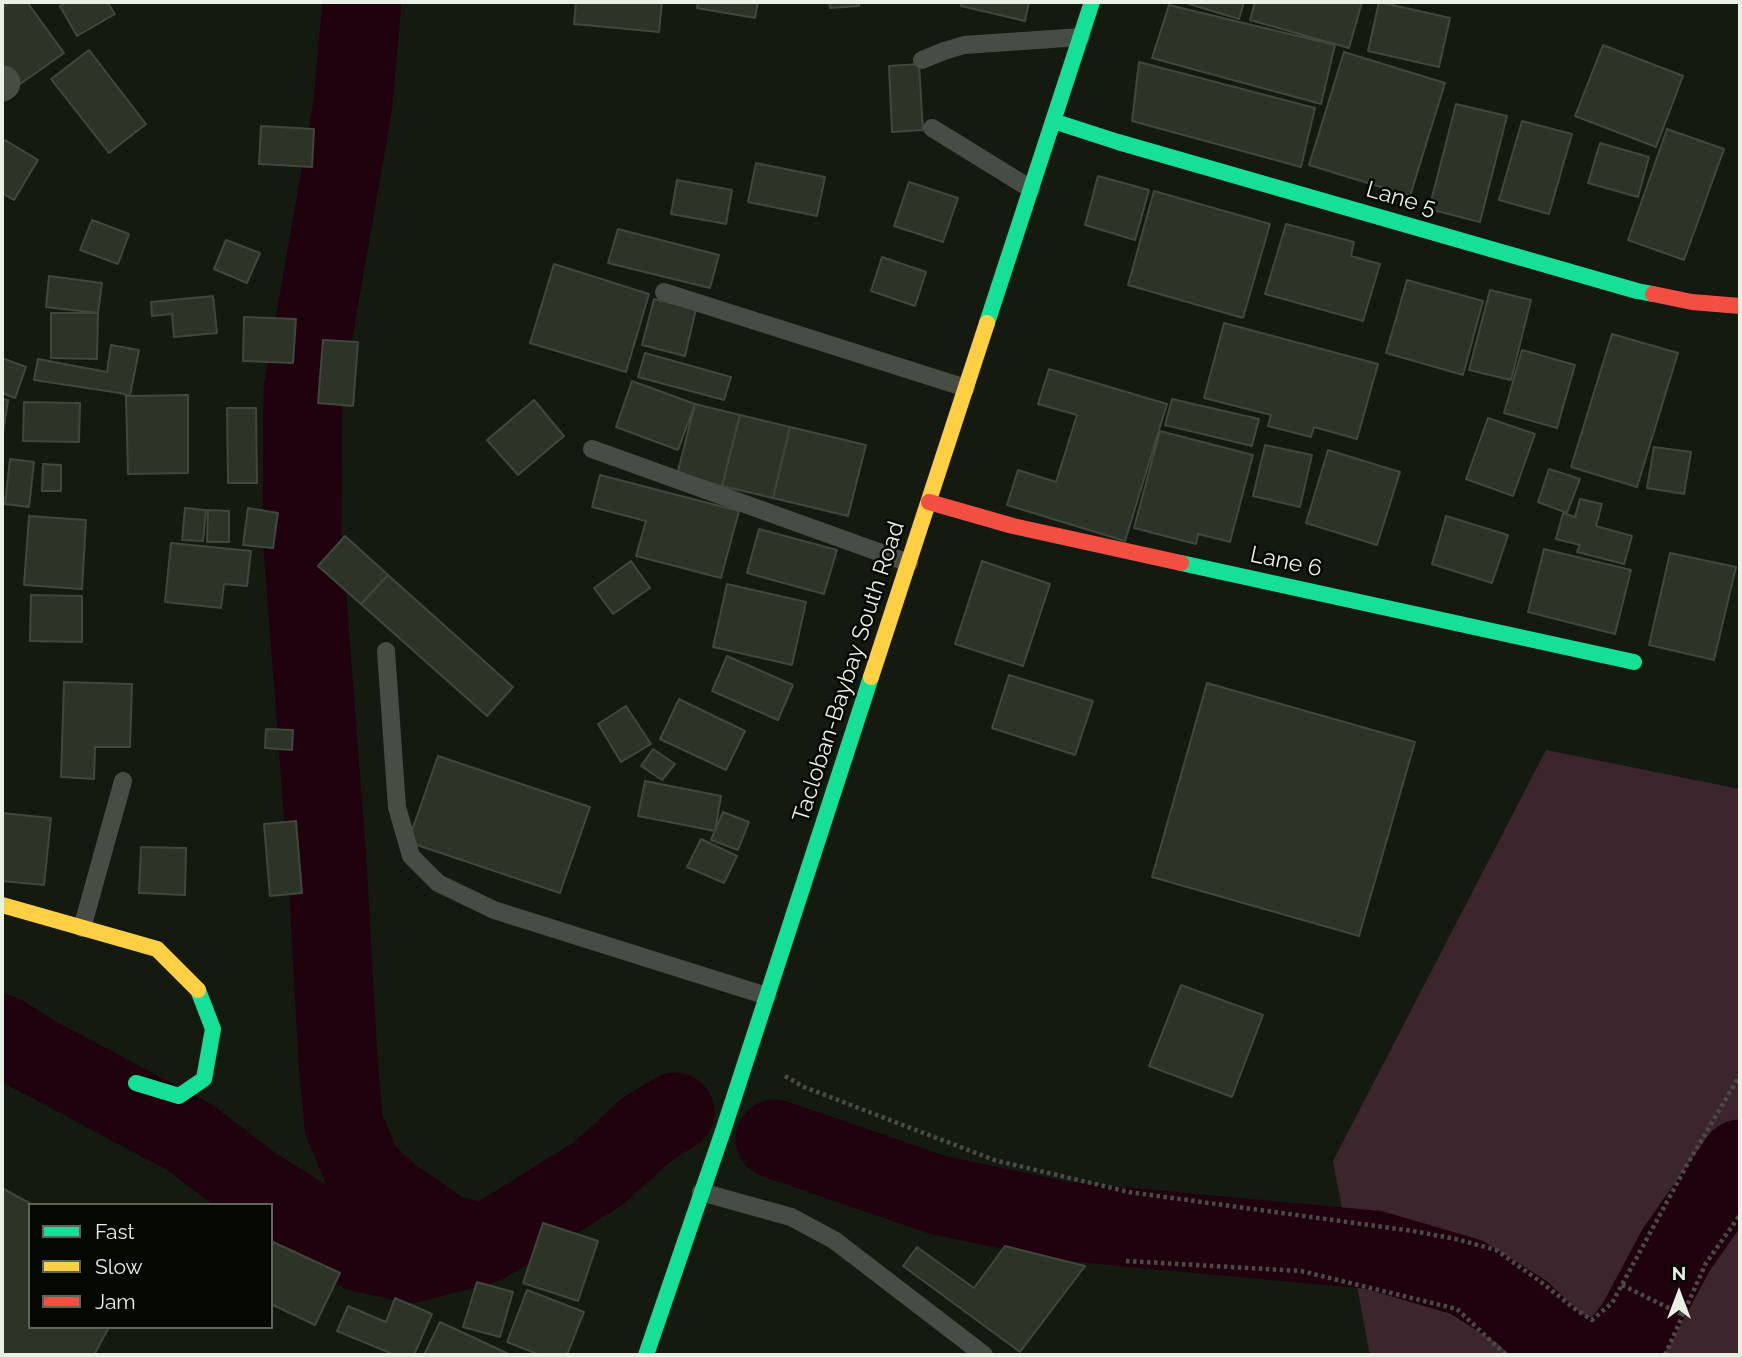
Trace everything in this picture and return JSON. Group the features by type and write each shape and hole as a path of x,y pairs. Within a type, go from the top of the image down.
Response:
{"street":[{"name":"Tacloban-Baybay South Road","path":"646,1355 724,1128 1092,2"},
{"name":"Lane 5","path":"1053,121 1637,291 1692,302 1740,306"},
{"name":"Lane 6","path":"929,502 1013,526 1634,662"},
{"path":"2,905 157,949 198,989 214,1029 204,1079 179,1096 136,1083"}],"lane":[{"path":"922,60 964,46 1081,37"},
{"path":"932,128 1031,189"},
{"path":"664,292 966,388"},
{"path":"593,449 909,563"},
{"path":"386,651 397,807 411,856 438,883 494,910 767,996"},
{"path":"82,928 123,781"},
{"path":"701,1192 791,1217 834,1240 984,1355"}],"path":[{"path":"747,1055 804,1087 994,1160 1129,1192 1413,1231 1496,1250 1592,1320 1612,1303 1624,1285 1688,1163 1740,1074"},
{"path":"1665,1355 1706,1263 1740,1215"},
{"path":"1126,1261 1301,1272 1457,1309 1506,1355"},
{"path":"1624,1285 1681,1315"}],"shaded area":[{"path":"1546,750 1740,789 1740,1355 1370,1355 1333,1161"}],"building":[{"path":"10,2 27,2 64,53 16,87 2,68 2,8"},
{"path":"67,2 107,2 115,14 77,36 60,6"},
{"path":"576,2 662,2 659,32 574,24"},
{"path":"698,2 758,2 755,18 697,8"},
{"path":"829,2 859,2 859,6 830,8"},
{"path":"962,2 1029,2 1025,21 961,6"},
{"path":"1187,2 1244,2 1239,19"},
{"path":"1255,2 1362,2 1349,48 1250,20"},
{"path":"1379,2 1450,18 1439,67 1368,51"},
{"path":"1169,5 1335,45 1321,104 1152,58"},
{"path":"1603,45 1683,76 1656,147 1575,116"},
{"path":"89,50 146,124 109,153 51,79"},
{"path":"1344,52 1445,83 1410,196 1309,165"},
{"path":"1139,62 1315,108 1301,167 1132,121"},
{"path":"919,64 923,130 892,132 889,66"},
{"path":"1456,104 1507,116 1480,222 1429,209"},
{"path":"1522,121 1572,134 1549,214 1499,200"},
{"path":"261,126 314,129 312,167 259,164"},
{"path":"1667,129 1724,149 1684,260 1628,240"},
{"path":"5,140 38,160 14,200 2,193 2,146"},
{"path":"1600,143 1649,157 1638,197 1588,183"},
{"path":"756,163 825,177 817,216 748,202"},
{"path":"1098,176 1149,190 1135,240 1085,225"},
{"path":"677,180 732,190 726,224 671,214"},
{"path":"909,182 958,198 943,242 894,226"},
{"path":"1154,191 1270,224 1243,318 1128,285"},
{"path":"92,220 129,234 118,264 80,250"},
{"path":"1286,224 1354,242 1351,256 1380,264 1363,321 1265,294"},
{"path":"618,229 719,255 710,288 608,263"},
{"path":"226,240 260,253 247,283 214,269"},
{"path":"882,257 926,272 915,306 871,291"},
{"path":"554,264 649,294 626,372 530,343"},
{"path":"49,276 102,283 98,313 46,307"},
{"path":"1407,280 1483,301 1463,375 1386,353"},
{"path":"1490,290 1531,300 1511,380 1469,370"},
{"path":"213,296 217,333 174,337 172,314 152,316 151,302"},
{"path":"654,299 696,309 685,356 642,345"},
{"path":"51,313 98,313 97,359 51,358"},
{"path":"244,317 296,319 293,363 243,361"},
{"path":"1224,323 1378,364 1357,439 1314,427 1311,437 1268,426 1271,415 1204,398"},
{"path":"1612,334 1678,353 1637,487 1571,467"},
{"path":"323,340 358,342 353,406 318,403"},
{"path":"111,345 139,350 130,396 34,380 38,359 107,372"},
{"path":"1522,350 1575,365 1557,428 1504,413"},
{"path":"645,353 731,377 724,400 638,377"},
{"path":"2,358 26,367 15,398 2,393"},
{"path":"1049,369 1167,404 1125,541 1007,505 1018,470 1056,482 1077,415 1038,404"},
{"path":"632,381 695,404 678,450 616,427"},
{"path":"188,395 188,473 128,474 126,396"},
{"path":"2,399 8,400 2,439"},
{"path":"1172,399 1259,419 1252,446 1165,425"},
{"path":"534,400 564,436 518,475 487,440"},
{"path":"24,402 80,403 79,442 23,441"},
{"path":"695,404 740,415 722,486 677,475"},
{"path":"227,408 256,408 257,483 228,483"},
{"path":"740,415 790,427 773,498 722,486"},
{"path":"1488,418 1535,434 1513,496 1466,479"},
{"path":"790,427 866,445 848,516 773,498"},
{"path":"1160,431 1253,455 1230,542 1198,534 1196,544 1134,528"},
{"path":"1265,445 1312,455 1300,507 1253,496"},
{"path":"1654,447 1691,452 1684,494 1647,488"},
{"path":"1328,450 1400,472 1377,545 1306,523"},
{"path":"10,459 34,462 29,507 5,504"},
{"path":"43,464 61,465 61,491 42,491"},
{"path":"1549,469 1580,479 1567,513 1538,502"},
{"path":"600,475 739,511 721,578 636,556 646,521 592,507"},
{"path":"1580,499 1602,504 1596,526 1632,536 1624,564 1577,552 1580,545 1556,539 1563,513 1575,517"},
{"path":"185,508 206,510 203,541 182,540"},
{"path":"248,508 278,513 273,548 243,545"},
{"path":"208,510 229,511 229,542 207,542"},
{"path":"29,516 86,520 82,589 24,585"},
{"path":"1446,516 1508,535 1492,583 1432,564"},
{"path":"759,529 837,550 824,594 747,573"},
{"path":"345,536 388,575 361,604 318,566"},
{"path":"171,543 251,551 247,586 224,584 221,608 165,602"},
{"path":"1544,549 1631,570 1615,634 1528,612"},
{"path":"1670,553 1736,567 1714,660 1649,645"},
{"path":"631,561 650,588 613,614 594,588"},
{"path":"982,561 1050,584 1023,666 955,644"},
{"path":"388,575 513,687 487,716 361,604"},
{"path":"727,584 806,602 792,665 713,647"},
{"path":"31,595 82,596 82,642 30,641"},
{"path":"727,656 793,685 778,720 712,691"},
{"path":"1009,675 1093,701 1075,755 992,728"},
{"path":"64,682 132,684 130,747 95,747 94,779 61,777"},
{"path":"1207,683 1415,742 1359,936 1152,877"},
{"path":"679,699 745,731 726,770 660,739"},
{"path":"626,706 651,744 621,762 598,724"},
{"path":"266,729 293,730 292,750 265,748"},
{"path":"653,749 675,764 662,780 641,766"},
{"path":"438,756 590,807 560,893 408,842"},
{"path":"645,781 721,796 715,831 638,816"},
{"path":"723,812 749,822 738,850 711,840"},
{"path":"2,813 51,818 44,885 2,881"},
{"path":"296,821 302,893 270,896 264,824"},
{"path":"701,839 737,856 724,883 687,867"},
{"path":"141,847 186,848 185,895 139,893"},
{"path":"1181,985 1263,1015 1232,1097 1149,1066"},
{"path":"2,1188 29,1203 28,1329 108,1329 94,1355 2,1355"},
{"path":"543,1223 598,1241 578,1301 523,1283"},
{"path":"273,1242 340,1273 315,1325 273,1305"},
{"path":"1005,1246 1085,1266 1020,1352 903,1266 917,1247 974,1288"},
{"path":"477,1282 513,1292 500,1337 463,1327"},
{"path":"527,1290 584,1312 567,1355 540,1355 507,1342"},
{"path":"395,1298 432,1314 414,1355 395,1355 337,1331 348,1306 386,1322"},
{"path":"440,1322 511,1355 424,1355"}],"waterway":[{"path":"362,2 353,104 303,391 302,534 344,1125 363,1170 391,1196 445,1233 485,1244"},
{"path":"2,1034 33,1054 189,1137 255,1187 360,1252 412,1263 485,1244 599,1173 646,1130 675,1112"},
{"path":"775,1139 938,1195 1062,1221 1374,1250 1466,1277 1522,1312 1561,1349 1579,1355"},
{"path":"1606,1355 1615,1352 1636,1325 1676,1250 1740,1159"}],"traffic: fast":[{"path":"987,323 1092,2"},
{"path":"1053,121 1118,142 1653,294"},
{"path":"1181,563 1634,662"},
{"path":"646,1355 724,1128 871,677"},
{"path":"136,1083 179,1096 204,1079 213,1029 198,990"}],"traffic: slow":[{"path":"871,677 987,323"},
{"path":"2,905 157,949 198,990"}],"traffic: jam":[{"path":"1653,294 1692,302 1740,306"},
{"path":"929,502 1013,526 1181,563"}]}
